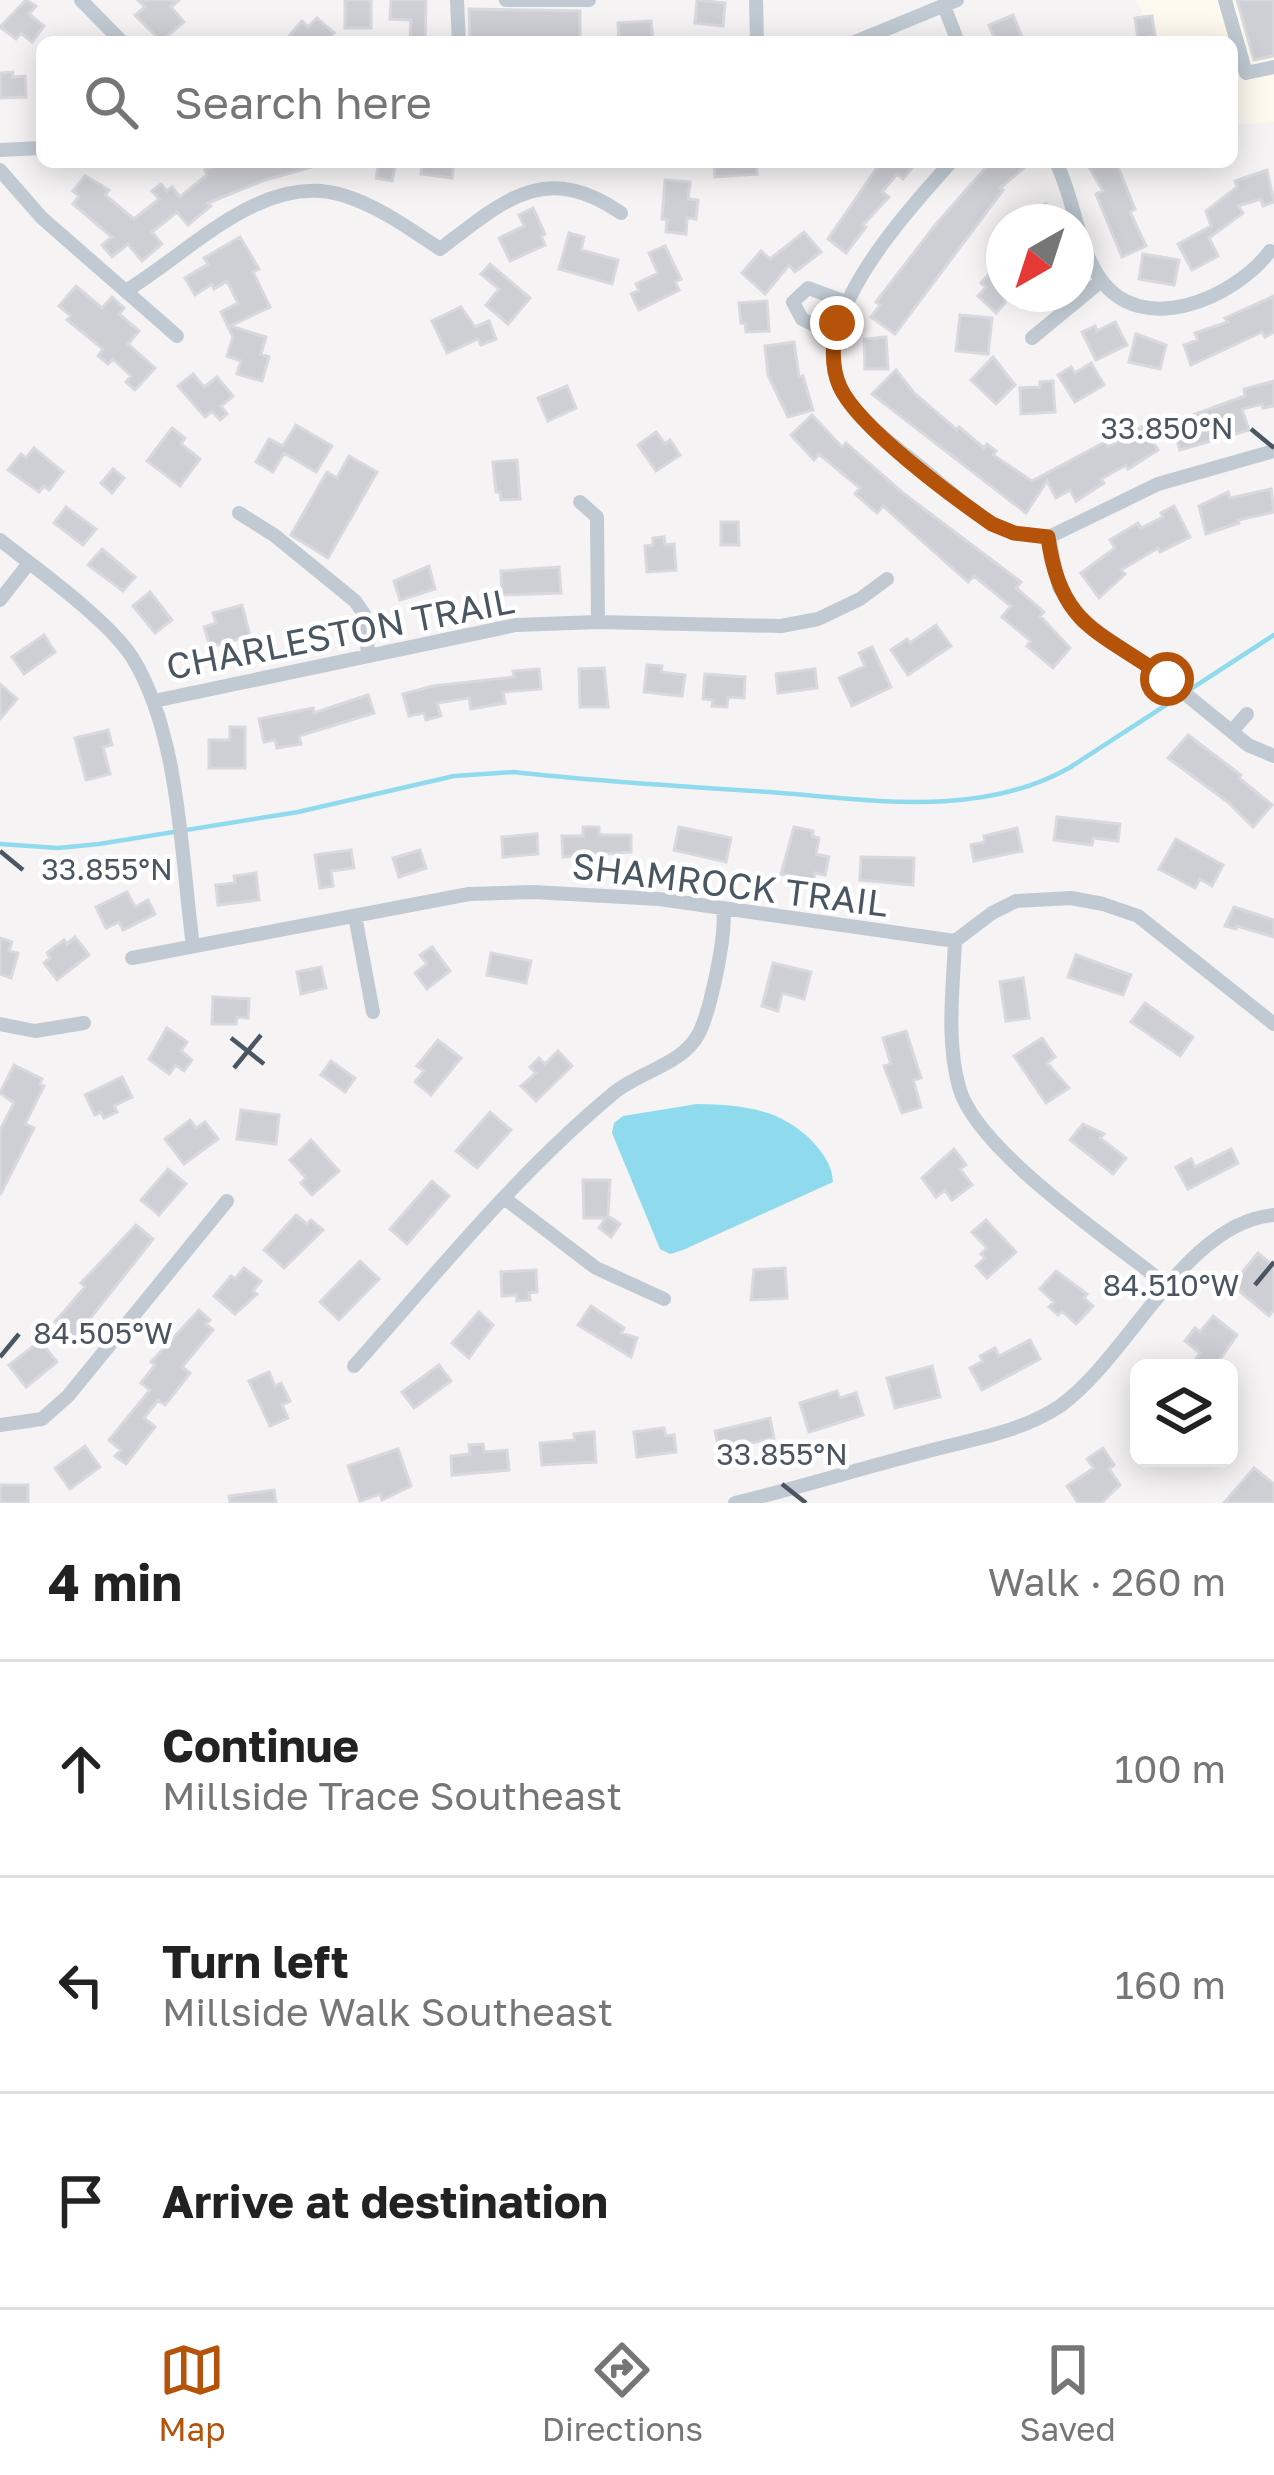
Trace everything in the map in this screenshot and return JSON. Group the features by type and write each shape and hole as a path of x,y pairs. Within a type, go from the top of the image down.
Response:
{"street":[{"path":"81,0 116,36"},
{"path":"457,0 459,36"},
{"path":"506,0 589,1"},
{"path":"756,0 757,36"},
{"path":"1225,0 1235,36"},
{"path":"869,36 951,3 957,36"},
{"path":"1238,46 1246,74 1274,67"},
{"path":"0,150 36,148"},
{"path":"946,168 846,302 834,334 837,380 861,417 992,524 1014,533 1048,537 1158,484 1274,451"},
{"path":"1058,168 1101,281 1139,304 1178,308 1240,282 1270,251"},
{"path":"0,170 42,218 177,336"},
{"path":"127,290 170,265 245,207 306,192 338,193 356,200 440,249 487,211 524,192 576,191 596,196 621,214"},
{"path":"1032,338 1101,281"},
{"path":"834,334 802,319 794,302 808,288 846,302"},
{"path":"580,502 597,517 598,622"},
{"path":"239,513 286,544 355,602 364,614 368,654"},
{"path":"1048,537 1058,587 1082,621 1167,679 1258,751 1274,756"},
{"path":"0,540 74,599 130,654 154,701 167,745 193,946"},
{"path":"0,600 29,563"},
{"name":"CHARLESTON TRAIL","path":"154,701 516,626 598,622 781,626 818,619 886,579"},
{"path":"1232,731 1247,714"},
{"name":"SHAMROCK TRAIL","path":"132,958 469,895 533,892 659,899 955,941"},
{"path":"1169,1287 1026,1173 971,1118 959,1090 950,1044 955,941 1016,901 1071,898 1103,904 1138,916 1274,1024"},
{"path":"354,1366 532,1166 621,1087 681,1054 697,1038 710,994 723,909"},
{"path":"355,916 373,1012"},
{"path":"0,1024 34,1031 84,1023"},
{"path":"504,1198 596,1268 664,1299"},
{"path":"0,1425 42,1419 68,1396 227,1201"},
{"path":"735,1503 1040,1418 1079,1390 1217,1236 1250,1218 1274,1215"}],"shaded area":[{"path":"1136,0 1274,0 1274,122 1238,125 1238,36 1155,36"}],"water":[{"path":"697,1104 744,1107 786,1121 820,1150 833,1182 683,1250 670,1254 660,1249 612,1133 614,1123 623,1116"}],"building":[{"path":"26,0 36,6 29,14 44,26 32,42 21,33 16,39 0,27"},
{"path":"138,0 179,0 171,7 184,22 167,36 156,36 135,15 145,7"},
{"path":"345,0 371,0 371,28 345,28"},
{"path":"391,0 426,0 425,36 410,36 411,20 390,19"},
{"path":"697,0 725,3 723,26 695,23"},
{"path":"1237,0 1274,0 1274,56 1254,60"},
{"path":"469,9 580,11 580,36 470,36"},
{"path":"1013,15 1022,36 994,36 989,25"},
{"path":"1152,16 1155,36 1138,36 1135,18"},
{"path":"317,18 334,33 289,36 302,21 308,27"},
{"path":"651,21 652,36 619,36 618,23"},
{"path":"13,72 13,77 25,76 26,97 0,98 0,73"},
{"path":"308,168 208,203 211,206 188,225 177,212 152,232 162,244 142,261 128,244 112,257 102,245 112,237 73,204 79,196 73,191 85,176 109,190 105,195 134,219 159,199 152,191 161,184 167,191 172,187 180,197 207,175 205,170"},
{"path":"378,168 395,168 392,181 376,178"},
{"path":"422,168 453,168 452,178 421,174"},
{"path":"714,168 756,168 757,174 715,177"},
{"path":"877,168 912,168 903,179 897,174 882,192 889,197 846,253 828,239"},
{"path":"986,168 1024,168 1000,188 992,204 986,204 986,213 895,334 871,317 880,305 876,302"},
{"path":"1090,168 1118,168 1135,209 1130,212 1146,246 1122,257 1096,194 1103,191"},
{"path":"1267,170 1274,202 1263,206 1261,199 1238,206 1243,213 1209,238 1218,256 1192,270 1178,244 1211,226 1206,211 1237,187 1235,181"},
{"path":"665,180 690,182 688,199 698,200 696,219 687,218 686,234 666,232 667,220 662,219"},
{"path":"533,208 545,245 510,261 499,238 524,226 519,215"},
{"path":"804,232 821,252 795,272 789,265 765,294 742,273 761,251 770,259"},
{"path":"569,233 584,237 581,250 618,260 612,284 559,269"},
{"path":"240,237 259,269 253,272 270,307 230,326 266,337 261,354 269,357 262,381 237,374 241,361 227,356 233,337 221,312 238,303 227,281 195,295 185,278 208,264 204,258"},
{"path":"665,246 681,279 675,282 679,290 639,310 631,294 639,290 636,284 658,273 649,253"},
{"path":"1143,254 1179,260 1174,285 1139,279"},
{"path":"490,264 530,298 508,324 486,305 499,289 481,274"},
{"path":"76,286 102,308 112,297 124,308 119,314 139,331 128,344 155,368 135,390 126,382 131,376 113,359 108,364 98,356 103,349 67,320 71,316 59,306"},
{"path":"1274,296 1274,332 1265,337 1262,332 1191,365 1184,345 1198,340 1195,333 1228,322 1225,318"},
{"path":"767,301 769,331 746,332 739,303"},
{"path":"461,307 475,327 489,321 496,339 481,345 478,339 447,353 432,321"},
{"path":"960,315 992,318 988,354 956,351"},
{"path":"1115,322 1127,345 1096,360 1082,332"},
{"path":"1136,334 1166,345 1160,369 1129,362"},
{"path":"886,337 888,369 865,369 864,339"},
{"path":"794,342 799,377 803,376 813,410 788,417 768,375 765,346"},
{"path":"993,357 1015,385 996,404 971,380"},
{"path":"1091,363 1104,385 1075,402 1058,375 1071,367 1075,373"},
{"path":"896,370 914,393 957,430 959,427 984,448 987,444 996,451 993,455 1032,481 1143,426 1158,450 1101,479 1104,483 1076,501 1070,490 1056,498 1047,481 1026,513 872,394"},
{"path":"193,374 204,387 217,377 233,396 221,406 227,414 220,420 212,411 205,417 178,386"},
{"path":"1053,381 1055,412 1021,414 1020,388"},
{"path":"1274,381 1274,406 1242,409 1249,430 1180,450 1171,423 1245,396 1244,389"},
{"path":"567,386 576,408 548,421 538,398"},
{"path":"812,415 842,447 846,443 903,493 1021,582 1016,588 1044,612 1040,616 1070,648 1053,668 1002,617 1011,606 974,576 968,582 883,506 877,513 855,494 860,488 819,454 814,460 791,435"},
{"path":"296,425 332,446 316,472 284,453 273,472 256,462 269,439 283,446"},
{"path":"172,428 185,438 181,444 200,459 180,486 147,461"},
{"path":"656,432 665,444 670,440 680,455 656,471 638,445"},
{"path":"34,448 63,472 49,490 44,486 39,492 8,470 21,454 26,458"},
{"path":"349,456 377,472 328,558 291,535 327,472 337,478"},
{"path":"517,460 520,499 501,500 493,462"},
{"path":"113,469 124,478 112,493 101,483"},
{"path":"1271,489 1274,512 1206,534 1199,506 1228,492 1230,498"},
{"path":"1174,506 1190,537 1160,552 1158,548 1121,570 1125,574 1099,598 1081,573 1115,548 1110,540 1138,523 1141,528 1163,517 1161,513"},
{"path":"66,507 96,529 83,545 54,523"},
{"path":"721,522 738,522 739,545 721,545"},
{"path":"664,537 665,545 674,544 676,570 647,572 645,546 653,545 653,538"},
{"path":"102,549 135,577 123,591 88,565"},
{"path":"429,566 435,589 400,600 394,581"},
{"path":"559,567 561,593 502,595 501,571"},
{"path":"150,592 172,620 155,633 133,606"},
{"path":"242,605 250,636 210,647 204,627 216,623 213,613"},
{"path":"936,625 951,646 908,675 891,650"},
{"path":"44,635 55,652 24,674 12,657"},
{"path":"872,647 891,687 852,706 839,678 865,666 859,653"},
{"path":"647,665 685,675 682,696 644,692"},
{"path":"604,668 608,707 580,707 579,669"},
{"path":"539,669 541,689 503,692 505,703 471,709 469,698 437,703 441,716 426,720 424,713 409,716 403,694 514,677 513,671"},
{"path":"815,669 817,688 778,693 776,674"},
{"path":"705,674 745,677 744,698 728,697 727,707 712,706 713,700 703,699"},
{"path":"0,684 17,699 0,719"},
{"path":"368,695 374,713 299,736 301,744 277,748 275,740 264,742 259,719 313,708 314,713"},
{"path":"230,727 245,727 245,768 209,768 209,740 230,740"},
{"path":"108,730 112,745 103,747 110,774 86,780 75,738"},
{"path":"1188,735 1272,805 1253,827 1168,758"},
{"path":"1057,817 1120,824 1118,841 1093,838 1092,845 1054,840"},
{"path":"583,827 599,827 599,835 631,835 631,852 563,857 562,836 583,836"},
{"path":"679,827 731,838 726,862 674,850"},
{"path":"794,827 813,831 812,836 819,838 816,854 829,857 825,875 815,873 812,888 796,884 798,877 781,874"},
{"path":"1017,828 1022,851 974,861 971,845 985,842 984,836"},
{"path":"537,834 538,854 503,857 502,837"},
{"path":"1176,839 1223,865 1212,886 1200,879 1195,888 1159,869"},
{"path":"351,850 354,868 331,871 333,886 320,888 315,855"},
{"path":"420,850 426,868 399,877 393,858"},
{"path":"861,857 914,858 913,885 860,880"},
{"path":"256,873 259,900 218,905 216,885"},
{"path":"127,892 135,907 148,900 155,914 123,930 119,922 106,928 96,907"},
{"path":"1234,907 1274,920 1274,937 1225,926"},
{"path":"75,937 89,955 57,980 44,963 50,958 47,953"},
{"path":"0,938 12,942 9,951 18,953 11,978 0,974"},
{"path":"432,947 450,971 427,989 415,973 427,964 420,955"},
{"path":"491,953 531,961 526,983 487,975"},
{"path":"1076,955 1131,975 1123,995 1068,977"},
{"path":"773,963 811,972 804,999 782,993 778,1011 762,1006"},
{"path":"321,967 326,988 301,994 297,972"},
{"path":"1023,978 1029,1018 1006,1021 1000,982"},
{"path":"213,997 249,999 248,1018 237,1017 236,1024 212,1024"},
{"path":"1145,1003 1193,1037 1180,1056 1131,1022"},
{"path":"167,1028 187,1042 181,1051 192,1060 184,1071 176,1065 169,1074 149,1059"},
{"path":"906,1031 921,1078 913,1080 921,1107 902,1113 884,1066 891,1064 883,1038"},
{"path":"1042,1038 1055,1057 1047,1063 1069,1088 1046,1103 1014,1056"},
{"path":"438,1040 461,1058 431,1095 415,1082 424,1071 417,1066"},
{"path":"558,1051 572,1066 536,1101 521,1086 536,1073 530,1067 539,1058 545,1064"},
{"path":"331,1061 355,1078 345,1092 321,1075"},
{"path":"14,1065 42,1079 44,1086 25,1124 34,1128 0,1195 0,1130 14,1103 0,1093"},
{"path":"122,1077 132,1097 114,1106 117,1112 104,1118 101,1112 95,1115 85,1095"},
{"path":"241,1110 279,1115 276,1144 237,1139"},
{"path":"490,1112 511,1130 477,1168 456,1151"},
{"path":"190,1120 196,1128 205,1122 218,1139 184,1164 165,1139"},
{"path":"1083,1124 1104,1134 1100,1138 1126,1158 1113,1174 1070,1140"},
{"path":"311,1140 339,1171 312,1195 301,1183 306,1178 290,1160"},
{"path":"954,1149 972,1185 952,1200 945,1190 936,1197 922,1178"},
{"path":"1231,1149 1238,1163 1188,1189 1176,1167 1191,1159 1195,1167"},
{"path":"168,1169 186,1184 159,1215 141,1200"},
{"path":"583,1180 610,1180 608,1216 620,1224 611,1237 599,1228 606,1218 584,1218"},
{"path":"432,1181 449,1196 407,1244 390,1229"},
{"path":"296,1215 323,1230 284,1268 264,1250"},
{"path":"986,1220 1016,1252 987,1278 976,1266 987,1248 972,1232"},
{"path":"136,1225 153,1239 70,1344 54,1332 59,1326 55,1322 85,1287 81,1283"},
{"path":"1258,1253 1274,1267 1274,1310 1269,1316 1232,1285"},
{"path":"360,1261 379,1279 339,1320 320,1302"},
{"path":"244,1268 261,1281 253,1291 257,1294 235,1314 214,1296"},
{"path":"785,1268 787,1298 751,1300 754,1270"},
{"path":"536,1270 537,1292 529,1293 530,1300 502,1296 501,1272"},
{"path":"1056,1271 1087,1294 1084,1298 1093,1306 1076,1324 1049,1307 1054,1302 1040,1289"},
{"path":"591,1306 624,1328 621,1333 637,1338 631,1357 578,1325"},
{"path":"199,1310 213,1330 182,1367 190,1373 180,1386 165,1405 158,1400 144,1418 155,1427 126,1464 115,1456 121,1450 109,1440 150,1390 141,1383 155,1365 151,1362"},
{"path":"479,1312 493,1325 469,1358 452,1343"},
{"path":"1213,1316 1237,1335 1220,1359 1196,1359 1200,1353 1185,1341 1195,1328 1200,1332"},
{"path":"1030,1340 1040,1359 982,1390 970,1368 983,1361 980,1356 995,1348 999,1356"},
{"path":"40,1341 57,1362 26,1387 9,1365"},
{"path":"439,1365 451,1381 414,1408 402,1392"},
{"path":"932,1366 940,1397 895,1408 887,1378"},
{"path":"269,1372 290,1401 282,1405 288,1418 270,1426 249,1381"},
{"path":"837,1391 840,1398 856,1393 863,1415 809,1432 800,1403"},
{"path":"770,1418 774,1438 719,1450 715,1431"},
{"path":"664,1428 666,1436 674,1435 676,1452 637,1457 634,1432"},
{"path":"594,1432 596,1462 542,1465 540,1443 575,1440 574,1434"},
{"path":"483,1444 484,1452 507,1450 509,1470 452,1475 451,1456 470,1454 469,1445"},
{"path":"85,1446 100,1467 70,1489 55,1468"},
{"path":"1103,1448 1120,1485 1101,1503 1078,1503 1067,1486 1094,1468 1087,1459"},
{"path":"398,1449 411,1486 382,1500 380,1494 360,1501 348,1466"},
{"path":"1254,1468 1274,1484 1274,1503 1224,1503"},
{"path":"0,1485 28,1485 28,1503 0,1503"},
{"path":"274,1490 276,1503 230,1503 229,1496"}],"waterway":[{"path":"0,844 58,848 99,844 298,812 454,776 514,772 873,801 954,801 994,795 1069,768 1274,635"}],"route":[{"path":"837,323 833,354 837,380 861,417 992,524 1014,533 1048,537 1058,587 1072,611 1167,679"}]}
